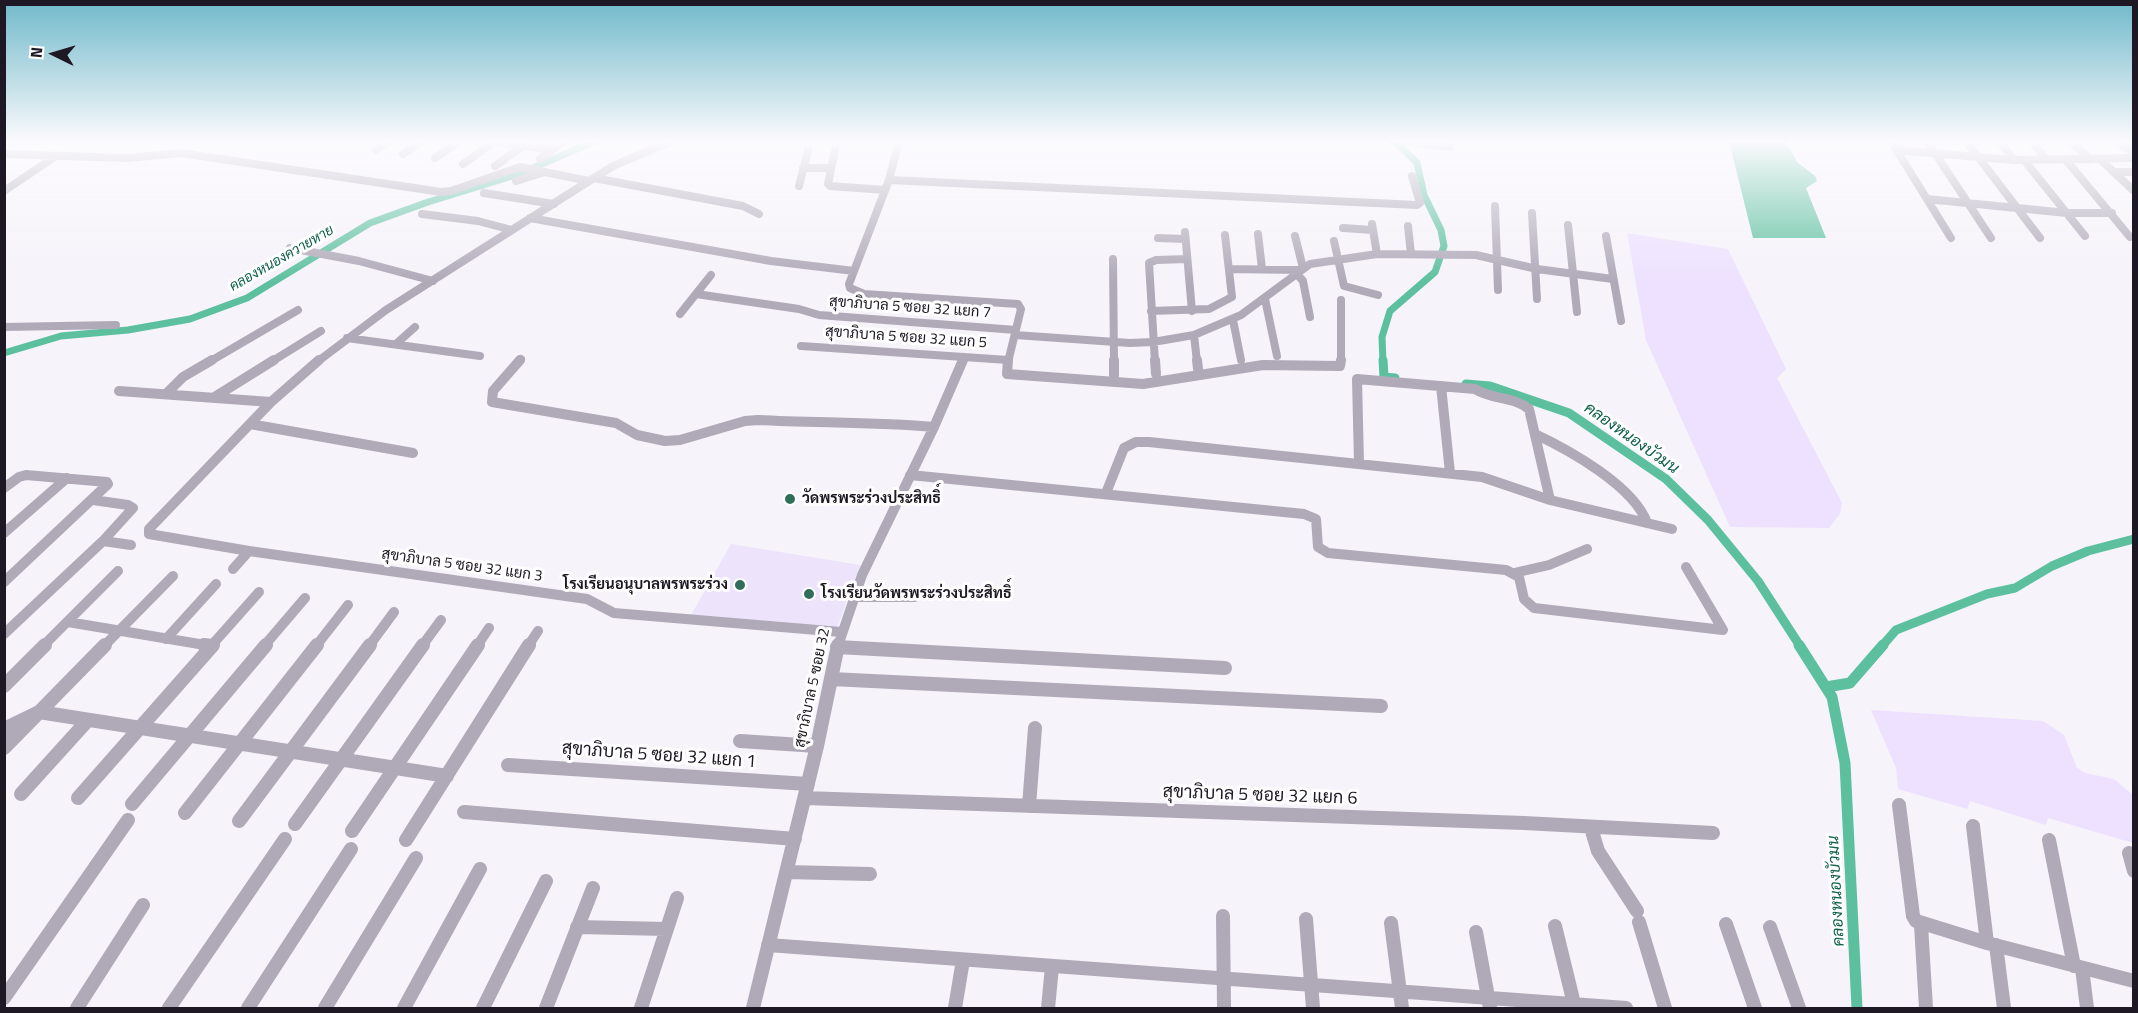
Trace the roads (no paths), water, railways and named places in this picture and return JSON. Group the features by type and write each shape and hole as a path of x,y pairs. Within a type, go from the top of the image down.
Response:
{"street":[{"path":"416,188 441,192 454,188"},
{"path":"250,424 271,402 347,338 433,280 579,188"},
{"path":"640,188 743,206 759,214"},
{"path":"861,188 885,190 849,284 850,288 857,292 1018,304 1021,309 1005,372 1012,375 1143,384 1263,365 1340,366 1341,300"},
{"path":"1063,188 1417,205 1420,203 1416,188"},
{"path":"1920,188 1951,238"},
{"path":"1958,188 1990,238"},
{"path":"2003,188 2040,238"},
{"path":"2047,188 2085,236"},
{"path":"2091,188 2130,237"},
{"path":"484,193 554,204"},
{"path":"1927,200 2067,213 2112,213"},
{"path":"1495,206 1498,290"},
{"path":"1532,213 1537,299"},
{"path":"422,214 478,220 512,230"},
{"path":"530,218 771,261 854,271"},
{"path":"1568,225 1578,312"},
{"path":"1408,226 1411,254"},
{"path":"1343,228 1372,227 1377,254"},
{"path":"1258,234 1262,269"},
{"path":"1158,238 1185,235 1192,311"},
{"path":"1151,311 1192,311 1214,307 1232,297 1225,235"},
{"path":"1295,236 1299,270 1310,317"},
{"path":"1606,236 1621,321"},
{"path":"1334,241 1344,286 1377,295"},
{"path":"290,248 433,280"},
{"path":"1229,269 1299,270 1317,262 1377,254 1448,254 1476,255 1537,269 1613,279"},
{"path":"1113,259 1114,375"},
{"path":"1156,374 1150,261 1187,260"},
{"name":"สุขาภิบาล 5 ซอย 32 แยก 7","path":"696,294 799,309 819,315 1114,342 1154,342 1194,335 1233,320 1265,299 1299,270"},
{"path":"680,314 711,275"},
{"path":"1265,299 1277,356"},
{"path":"166,394 183,377 298,310"},
{"path":"1233,320 1241,360"},
{"path":"4,327 116,325"},
{"path":"396,344 415,327"},
{"path":"213,398 321,331"},
{"path":"1194,335 1198,369"},
{"path":"347,338 480,356"},
{"name":"สุขาภิบาล 5 ซอย 32 แยก 5","path":"801,346 1008,360"},
{"name":"สุขาภิบาล 5 ซอย 32","path":"753,1008 805,798 841,632 854,597 934,427 964,357"},
{"path":"521,359 493,391 492,402 616,423 637,435 656,440 680,440 745,421 758,420 844,424 887,423 934,427"},
{"path":"1359,464 1357,379 1475,389 1481,393 1493,394 1525,405 1531,413 1550,500"},
{"path":"1441,386 1450,473"},
{"path":"119,391 271,402"},
{"path":"250,424 413,453"},
{"name":"สุขาภิบาล 5 ซอย 32 แยก 3","path":"250,424 180,494 150,529 149,534 249,551 587,599 614,613 841,632"},
{"path":"1535,434 1561,446 1625,493 1638,505 1647,523"},
{"path":"1107,493 1124,448 1136,442 1491,479 1550,500 1671,529"},
{"path":"4,488 19,477 26,475 107,482 107,487 4,582"},
{"path":"910,475 1304,514 1316,519 1318,547 1328,553 1496,568 1514,573 1519,577 1522,598 1526,604 1534,608 1723,630 1686,567"},
{"path":"4,533 67,478"},
{"path":"4,634 103,541 133,508 128,505 93,500"},
{"path":"103,541 131,545"},
{"path":"1514,573 1549,565 1587,549"},
{"path":"233,569 249,551"},
{"path":"4,686 118,571"},
{"path":"4,748 173,576"},
{"path":"166,639 216,584"},
{"path":"78,798 259,592"},
{"path":"854,597 915,597"},
{"path":"132,804 305,598"},
{"path":"185,813 348,605"},
{"path":"239,821 394,612"},
{"path":"295,824 441,620"},
{"path":"68,622 211,646"},
{"path":"352,831 489,628"},
{"path":"406,840 538,631"},
{"path":"837,647 1225,668"},
{"path":"831,679 1381,706"},
{"path":"7,725 39,712 447,776"},
{"path":"21,794 88,720"},
{"path":"1029,806 1035,728"},
{"path":"741,741 817,746"},
{"name":"สุขาภิบาล 5 ซอย 32 แยก 1","path":"508,765 808,784"},
{"name":"สุขาภิบาล 5 ซอย 32 แยก 6","path":"805,798 1524,823 1713,833"},
{"path":"1899,805 1912,916 1921,925 2133,981"},
{"path":"464,812 795,839"},
{"path":"4,998 128,820"},
{"path":"1972,826 2004,1008"},
{"path":"1591,828 1598,851 1638,916 1665,1008"},
{"path":"169,1008 285,838"},
{"path":"2049,840 2087,1008"},
{"path":"248,1008 351,849"},
{"path":"2128,853 2133,871"},
{"path":"325,1008 416,858"},
{"path":"404,1008 480,869"},
{"path":"786,872 870,874"},
{"path":"483,1008 546,881"},
{"path":"546,1008 593,888"},
{"path":"641,1008 677,898"},
{"path":"77,1008 143,905"},
{"path":"1223,915 1224,1008"},
{"path":"1306,919 1313,1008"},
{"path":"1391,923 1402,1008"},
{"path":"1726,924 1755,1008"},
{"path":"1921,925 1926,1008"},
{"path":"1556,926 1575,1006"},
{"path":"577,927 667,929"},
{"path":"1770,927 1799,1008"},
{"path":"1476,932 1489,1004"},
{"path":"768,945 1400,992 1489,1004 1626,1008"},
{"path":"955,1008 963,960"},
{"path":"1048,1008 1052,967"}],"waterway":[{"name":"คลองหนองควายหาย","path":"4,353 61,336 128,330 190,319 247,298 370,223 473,188"},
{"name":"คลองหนองบัวมน","path":"1383,362 1382,337 1390,311 1435,272 1444,246 1441,230 1423,188"},
{"name":"คลองหนองบัวมน","path":"1383,360 1384,377 1395,378"},
{"name":"คลองหนองบัวมน","path":"1466,384 1490,386 1569,413 1666,479 1708,520 1758,581 1800,646"},
{"path":"1882,646 1896,630 1987,594 2015,588 2052,566 2088,551 2134,539"},
{"name":"คลองหนองบัวมน","path":"1799,645 1832,697 1845,763 1857,1008"},
{"path":"1826,687 1850,683 1883,645"}],"place":[{"name":"วัดพรพระร่วงประสิทธิ์","path":"790,499"},
{"name":"โรงเรียนอนุบาลพรพระร่วง","path":"740,585"},
{"name":"โรงเรียนวัดพรพระร่วงประสิทธิ์","path":"809,594"}]}
